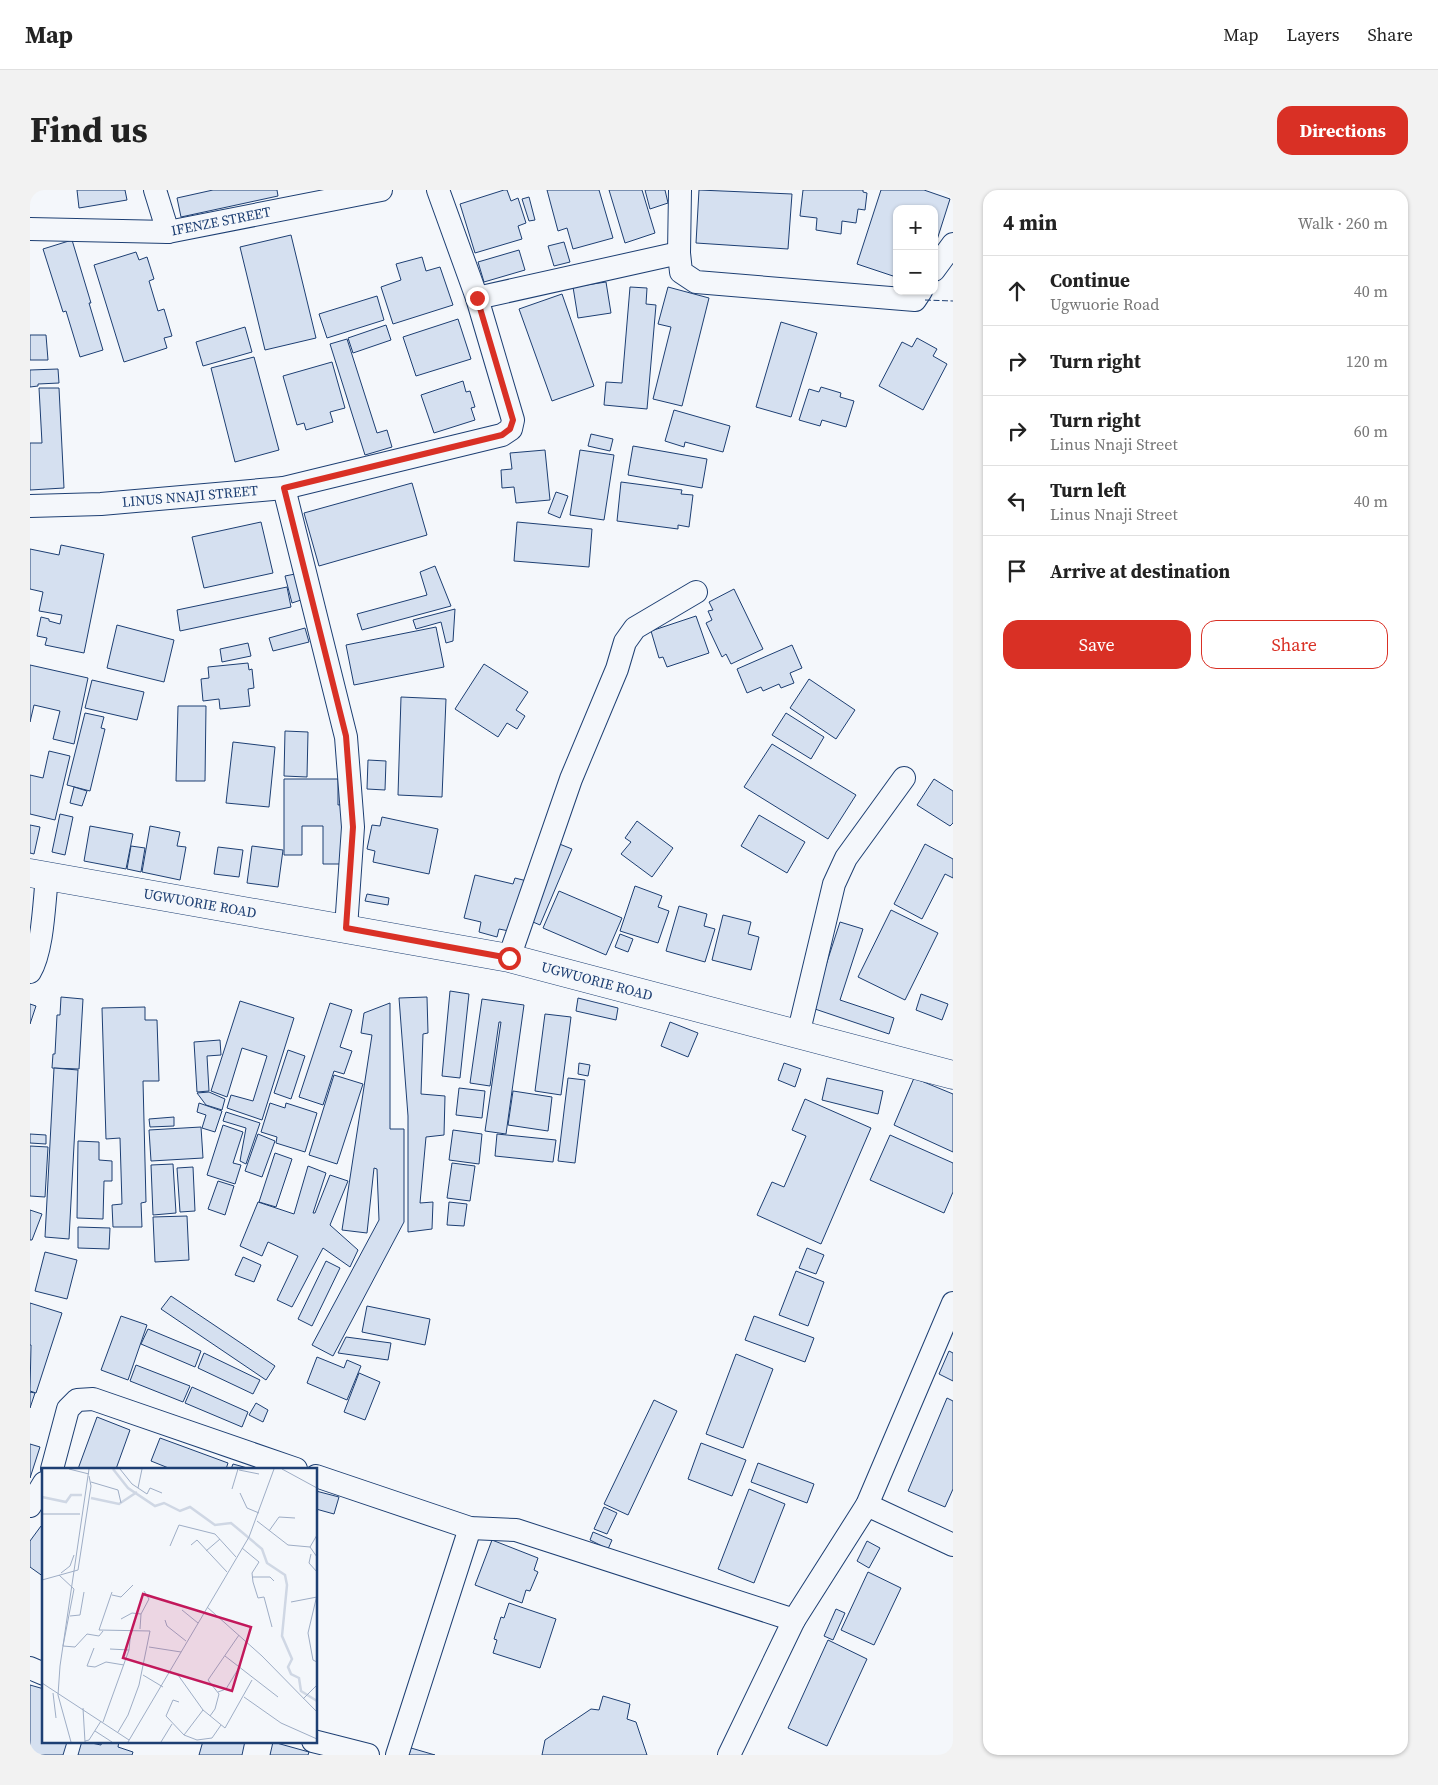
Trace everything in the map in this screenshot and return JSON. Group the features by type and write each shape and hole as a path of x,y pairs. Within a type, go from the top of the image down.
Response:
{"street":[{"path":"155,190 168,232"},
{"name":"IFENZE STREET","path":"30,229 168,232 381,190"},
{"name":"LINUS NNAJI STREET","path":"30,506 101,504 284,488 502,435 510,429 513,420 477,298 438,190"},
{"path":"680,190 679,253 681,272 696,282 916,300 919,295"},
{"path":"938,265 953,244"},
{"path":"477,298 679,253"},
{"path":"284,488 346,736 353,827 346,928"},
{"path":"509,958 571,779 617,669 625,642 635,628 696,592"},
{"path":"798,1035 834,884 846,858 904,778"},
{"path":"30,972 36,962 38,875"},
{"name":"UGWUORIE ROAD","path":"38,875 509,958 953,1075"},
{"path":"729,1755 794,1620 867,1505 953,1303"},
{"path":"52,1468 68,1409 77,1400 93,1399 293,1468"},
{"path":"318,1477 470,1528 516,1530 794,1620"},
{"path":"30,1506 42,1486"},
{"path":"867,1505 953,1545"},
{"path":"397,1755 470,1528"},
{"path":"30,1668 42,1673"},
{"path":"317,1742 368,1755"}],"building":[{"path":"77,190 125,190 127,200 79,208"},
{"path":"213,190 277,190 278,196 181,217 177,198"},
{"path":"507,190 511,201 518,198 526,223 518,226 522,239 475,253 460,204"},
{"path":"547,190 599,190 613,238 573,249 567,228 558,231"},
{"path":"609,190 642,190 655,233 625,243"},
{"path":"645,190 665,190 668,203 650,209"},
{"path":"699,190 792,194 788,249 696,243"},
{"path":"803,190 863,190 863,192 867,193 865,210 858,209 856,223 842,221 841,234 816,230 817,218 800,216"},
{"path":"881,190 924,190 950,199 938,237 938,205 893,205 893,276 857,264"},
{"path":"529,197 535,220 529,221 522,199"},
{"path":"291,235 316,338 265,350 240,247"},
{"path":"72,240 103,350 80,357 66,311 63,312 43,249"},
{"path":"564,242 570,262 554,266 548,246"},
{"path":"519,250 525,270 484,282 478,262"},
{"path":"136,252 139,260 147,257 154,279 149,281 158,311 164,309 172,336 164,338 167,348 124,362 94,265"},
{"path":"422,257 426,271 440,267 453,305 393,324 381,287 401,280 396,264"},
{"path":"606,282 611,313 578,318 573,287"},
{"path":"630,287 647,288 646,304 656,305 647,409 604,405 606,382 622,383"},
{"path":"668,287 709,298 682,406 653,399 671,327 658,324"},
{"path":"562,294 594,386 552,401 519,309"},
{"path":"377,296 384,320 327,338 319,314"},
{"path":"458,319 471,359 416,376 403,337"},
{"path":"781,322 817,333 791,417 756,407"},
{"path":"386,325 391,340 353,353 348,338"},
{"path":"245,327 252,352 203,366 196,342"},
{"path":"30,335 46,335 48,360 30,360"},
{"path":"917,338 937,349 933,356 947,364 923,410 879,386 902,342 912,347"},
{"path":"347,339 377,433 387,430 392,447 365,455 330,344"},
{"path":"254,357 279,450 235,462 211,368"},
{"path":"332,362 345,408 330,412 333,422 306,430 304,423 297,425 283,376"},
{"path":"58,369 59,383 38,384 38,386 30,387 30,370"},
{"path":"463,381 466,392 470,391 475,407 471,408 475,420 434,433 421,395"},
{"path":"821,387 841,393 840,397 854,401 846,427 822,420 820,426 799,420 809,389 819,392"},
{"path":"39,388 59,388 64,488 30,490 30,443 42,443"},
{"path":"674,410 730,426 723,452 685,442 684,447 665,441"},
{"path":"591,434 613,439 610,451 588,446"},
{"path":"633,446 707,459 702,488 628,475"},
{"path":"545,450 550,500 516,503 514,487 502,488 501,470 512,469 510,453"},
{"path":"580,450 614,455 604,520 570,515"},
{"path":"621,482 682,490 681,494 693,495 689,527 678,525 678,529 617,521"},
{"path":"412,483 427,535 319,566 304,513"},
{"path":"556,492 568,496 560,518 548,513"},
{"path":"261,522 273,573 204,588 192,537"},
{"path":"517,522 592,529 589,567 514,561"},
{"path":"61,545 104,554 84,653 45,645 47,638 37,636 41,617 60,624 62,615 39,611 43,592 30,589 30,549 59,555"},
{"path":"435,566 451,606 362,630 357,614 427,595 420,572"},
{"path":"295,574 301,600 292,603 285,576"},
{"path":"287,587 291,607 180,631 177,610"},
{"path":"734,589 763,649 731,664 726,654 722,657 706,623 712,620 708,611 713,610 709,602"},
{"path":"455,609 453,641 446,643 441,622 416,629 413,620"},
{"path":"696,616 709,653 667,667 663,657 659,658 651,631"},
{"path":"117,625 174,640 164,682 107,668"},
{"path":"436,627 444,667 354,685 346,645"},
{"path":"305,628 309,642 273,651 269,638"},
{"path":"248,643 251,656 222,662 220,649"},
{"path":"792,645 802,668 790,673 794,683 781,688 779,684 763,691 761,687 747,693 737,669"},
{"path":"248,663 249,670 252,669 254,688 248,689 250,706 220,709 219,699 203,701 201,679 209,678 208,667"},
{"path":"484,664 528,692 516,710 525,716 517,729 507,723 498,737 455,709"},
{"path":"30,665 88,678 74,744 53,739 60,711 34,705 30,722"},
{"path":"809,679 855,710 836,739 790,708"},
{"path":"92,680 144,692 137,720 85,708"},
{"path":"401,697 446,699 442,797 398,795"},
{"path":"178,706 206,706 205,781 176,781"},
{"path":"85,713 104,717 101,728 105,729 90,791 67,785"},
{"path":"786,713 824,737 811,759 772,735"},
{"path":"285,731 308,732 307,777 284,776"},
{"path":"233,742 275,747 269,807 226,803"},
{"path":"772,744 856,795 828,839 744,787"},
{"path":"49,751 70,756 55,820 30,814 30,775 43,778"},
{"path":"368,760 386,761 385,790 367,789"},
{"path":"284,779 338,779 338,805 346,804 346,864 323,864 323,826 302,826 302,855 284,855"},
{"path":"934,779 953,791 953,823 950,826 917,805"},
{"path":"74,787 87,791 82,806 70,803"},
{"path":"60,814 73,817 65,855 52,852"},
{"path":"759,815 805,842 787,873 741,846"},
{"path":"382,817 438,829 429,874 373,862 375,851 367,849 372,825 380,826"},
{"path":"637,821 673,848 652,877 621,854 631,842 625,838"},
{"path":"30,825 40,827 34,854 30,853"},
{"path":"90,826 133,834 126,869 84,861"},
{"path":"150,826 180,832 177,846 186,847 180,880 142,872"},
{"path":"557,843 572,849 540,925 526,919"},
{"path":"925,844 953,859 953,878 945,874 922,919 894,904"},
{"path":"131,846 145,848 141,872 127,869"},
{"path":"252,846 283,850 278,887 247,883"},
{"path":"218,847 243,850 239,877 214,874"},
{"path":"475,875 513,884 515,878 527,881 514,932 499,929 497,937 479,932 481,922 464,918"},
{"path":"635,886 662,896 658,907 669,911 658,943 620,931"},
{"path":"559,891 622,918 606,955 543,928"},
{"path":"367,894 389,898 388,905 365,901"},
{"path":"679,906 707,914 704,926 715,929 705,962 666,951"},
{"path":"891,910 938,933 905,1000 858,977"},
{"path":"723,915 751,922 748,934 759,937 751,970 712,960"},
{"path":"840,922 863,929 840,1000 894,1018 889,1034 812,1008"},
{"path":"620,934 633,939 628,952 615,947"},
{"path":"450,991 469,994 460,1078 442,1076"},
{"path":"921,994 948,1004 942,1020 916,1010"},
{"path":"61,997 83,999 79,1069 52,1068 53,1054 55,1054 57,1015 60,1015"},
{"path":"427,997 428,1033 423,1034 421,1094 445,1096 444,1135 426,1137 420,1203 433,1202 432,1229 408,1232 408,1116 399,998"},
{"path":"578,998 618,1008 616,1020 576,1011"},
{"path":"482,999 524,1005 506,1134 485,1131 501,1022 499,1022 490,1086 470,1083"},
{"path":"240,1001 294,1018 262,1120 227,1108 231,1095 253,1101 267,1056 242,1048 227,1097 211,1091"},
{"path":"330,1003 352,1010 340,1047 352,1051 344,1074 334,1071 323,1105 299,1097"},
{"path":"390,1003 390,1129 404,1129 404,1222 333,1356 312,1345 379,1220 377,1169 374,1168 367,1233 342,1230 372,1035 361,1033 364,1013"},
{"path":"30,1004 36,1006 30,1024"},
{"path":"145,1007 145,1020 157,1020 159,1081 143,1081 146,1202 141,1203 142,1227 113,1227 112,1205 122,1204 120,1138 106,1139 102,1008"},
{"path":"545,1014 571,1017 561,1095 535,1091"},
{"path":"670,1022 698,1033 688,1057 661,1046"},
{"path":"220,1040 221,1055 207,1056 209,1091 197,1092 194,1042"},
{"path":"288,1050 305,1056 291,1099 274,1093"},
{"path":"579,1063 590,1065 588,1076 578,1074"},
{"path":"784,1063 801,1069 795,1087 778,1080"},
{"path":"54,1068 78,1070 69,1239 45,1237"},
{"path":"334,1075 363,1084 337,1164 309,1155"},
{"path":"568,1078 585,1080 575,1163 558,1161"},
{"path":"827,1078 883,1091 878,1114 822,1100"},
{"path":"914,1078 953,1094 953,1152 894,1125"},
{"path":"459,1088 485,1091 482,1118 456,1115"},
{"path":"513,1091 552,1097 548,1131 508,1125"},
{"path":"209,1092 225,1099 222,1110 206,1105 197,1093"},
{"path":"805,1099 871,1128 821,1244 757,1215 772,1182 784,1187 806,1136 792,1130"},
{"path":"199,1103 222,1111 215,1132 202,1128 206,1115 197,1112"},
{"path":"270,1103 285,1108 286,1103 317,1113 305,1152 276,1143 277,1137 261,1132"},
{"path":"226,1112 260,1123 246,1164 240,1161 246,1128 223,1121"},
{"path":"174,1117 174,1126 150,1127 149,1119"},
{"path":"223,1125 243,1132 233,1163 241,1165 235,1184 207,1175"},
{"path":"201,1127 203,1158 151,1161 149,1130"},
{"path":"453,1130 482,1134 479,1164 449,1160"},
{"path":"30,1134 46,1135 46,1144 30,1143"},
{"path":"258,1134 275,1141 262,1177 245,1171"},
{"path":"497,1134 556,1140 553,1162 495,1156"},
{"path":"890,1135 953,1163 953,1192 944,1213 870,1180"},
{"path":"78,1141 99,1142 99,1160 112,1161 112,1181 104,1181 103,1219 77,1218"},
{"path":"30,1146 48,1147 45,1197 30,1196"},
{"path":"275,1153 292,1159 276,1207 259,1202"},
{"path":"452,1163 475,1166 470,1201 447,1198"},
{"path":"173,1164 176,1213 153,1215 151,1165"},
{"path":"308,1166 326,1173 313,1213 315,1213 330,1175 348,1181 330,1225 358,1250 350,1267 323,1248 292,1307 277,1300 298,1256 268,1242 262,1256 240,1246 258,1202 294,1214"},
{"path":"193,1167 195,1211 180,1212 177,1168"},
{"path":"218,1181 234,1186 225,1215 208,1209"},
{"path":"449,1202 467,1204 464,1226 447,1225"},
{"path":"30,1210 42,1214 32,1240 30,1240"},
{"path":"187,1216 189,1260 155,1262 153,1217"},
{"path":"78,1227 110,1228 109,1249 78,1248"},
{"path":"807,1248 824,1255 816,1274 799,1268"},
{"path":"45,1252 77,1260 67,1299 35,1291"},
{"path":"243,1257 261,1265 254,1282 235,1275"},
{"path":"326,1261 340,1268 312,1326 298,1319"},
{"path":"796,1271 824,1282 808,1326 779,1315"},
{"path":"171,1296 275,1366 266,1380 161,1309"},
{"path":"30,1303 62,1313 36,1393 30,1391"},
{"path":"367,1306 430,1319 425,1345 362,1332"},
{"path":"121,1316 147,1325 128,1380 101,1370"},
{"path":"754,1316 814,1338 805,1362 745,1340"},
{"path":"148,1329 201,1351 195,1367 141,1344"},
{"path":"346,1337 391,1343 388,1360 338,1353"},
{"path":"949,1351 953,1353 953,1381 939,1374"},
{"path":"204,1353 260,1380 253,1394 198,1368"},
{"path":"736,1354 773,1369 743,1448 706,1434"},
{"path":"317,1357 344,1368 347,1360 361,1366 347,1400 307,1383"},
{"path":"136,1365 190,1386 183,1402 130,1381"},
{"path":"359,1373 380,1382 365,1420 344,1412"},
{"path":"192,1387 248,1412 242,1427 185,1403"},
{"path":"30,1392 35,1393 30,1408"},
{"path":"947,1398 953,1401 953,1489 945,1507 908,1491"},
{"path":"654,1400 677,1411 628,1515 604,1504"},
{"path":"256,1403 268,1410 263,1422 249,1415"},
{"path":"97,1417 130,1430 116,1468 78,1468"},
{"path":"160,1438 228,1463 226,1468 168,1468 151,1461"},
{"path":"701,1443 746,1460 732,1496 688,1479"},
{"path":"30,1444 40,1447 30,1478"},
{"path":"758,1463 814,1484 807,1503 751,1482"},
{"path":"233,1464 247,1468 231,1468"},
{"path":"749,1489 785,1504 754,1583 718,1569"},
{"path":"318,1492 339,1497 334,1514 318,1510"},
{"path":"604,1507 617,1513 607,1534 594,1529"},
{"path":"42,1527 42,1576 30,1567 30,1541"},
{"path":"593,1532 612,1540 608,1549 590,1540"},
{"path":"492,1540 538,1558 534,1570 538,1572 530,1591 526,1590 522,1603 475,1585"},
{"path":"867,1541 880,1548 869,1568 857,1561"},
{"path":"868,1572 901,1588 874,1645 841,1630"},
{"path":"509,1603 556,1619 540,1668 493,1653 497,1640 494,1639 501,1617 504,1618"},
{"path":"836,1609 845,1613 833,1640 824,1636"},
{"path":"828,1640 867,1659 827,1746 788,1728"},
{"path":"30,1685 42,1688 42,1742 67,1742 63,1755 30,1755"},
{"path":"603,1696 630,1704 627,1719 636,1722 647,1755 542,1755 545,1740 591,1709 599,1710"},
{"path":"82,1742 101,1745 102,1742 119,1742 118,1747 133,1752 132,1755 78,1755"},
{"path":"203,1742 245,1742 242,1755 199,1755"},
{"path":"273,1742 309,1752 308,1755 270,1755"},
{"path":"411,1748 435,1755 409,1755"}],"fence":[{"path":"925,300 953,301"}],"route":[{"path":"477,298 513,420 510,429 502,435 284,488 346,736 353,827 346,928 509,958"}]}
